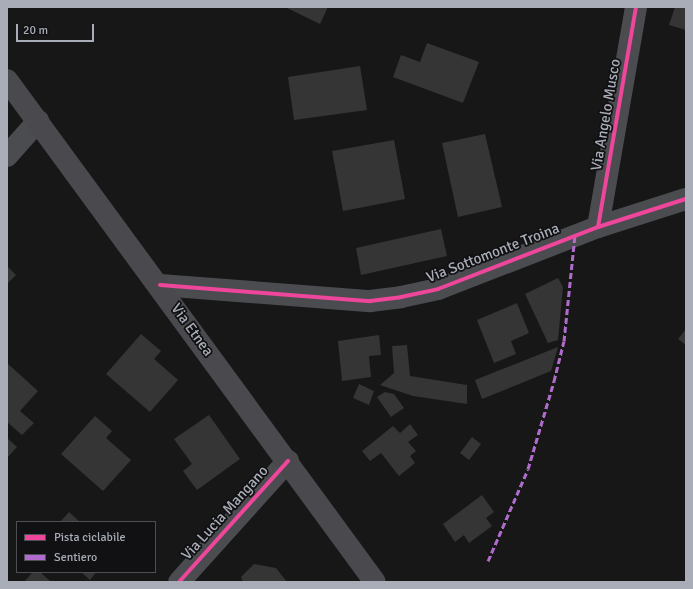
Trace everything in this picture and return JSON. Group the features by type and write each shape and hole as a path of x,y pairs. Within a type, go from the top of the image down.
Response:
{"main road":[{"name":"Via Etnea","path":"7,80 160,285 375,582"}],"street":[{"name":"Via Angelo Musco","path":"598,226 636,7"},
{"path":"7,156 38,121"},
{"name":"Via Sottomonte Troina","path":"160,285 370,301 402,297 438,289 598,226 686,199"},
{"name":"Via Lucia Mangano","path":"179,582 288,461"}],"building":[{"path":"285,7 328,7 320,24"},
{"path":"675,7 686,7 686,30 669,25"},
{"path":"427,43 479,62 463,103 393,77 401,55 420,62"},
{"path":"360,66 367,110 294,120 288,77"},
{"path":"485,134 502,207 458,217 442,143"},
{"path":"394,140 405,199 343,211 332,151"},
{"path":"441,229 447,256 361,275 356,248"},
{"path":"7,266 16,275 7,284"},
{"path":"558,278 563,287 558,340 548,343 525,294"},
{"path":"517,303 529,333 511,341 516,354 494,363 477,320"},
{"path":"686,329 686,345 678,339"},
{"path":"141,334 161,351 154,359 178,380 150,412 106,374"},
{"path":"379,335 381,355 369,356 371,377 342,381 338,341"},
{"path":"407,345 410,376 467,385 467,404 413,396 380,385 394,373 392,346"},
{"path":"558,347 551,371 482,399 475,380"},
{"path":"7,363 38,391 20,411 34,423 22,435 7,422"},
{"path":"359,384 374,391 369,405 353,398"},
{"path":"385,392 394,394 404,408 391,417 377,397"},
{"path":"209,415 240,459 197,490 183,471 192,464 174,439"},
{"path":"95,416 112,431 106,438 131,460 103,491 61,454"},
{"path":"410,424 418,435 408,442 416,451 410,456 415,463 399,476 381,453 370,461 362,451 393,426 400,433"},
{"path":"472,437 481,444 469,460 460,453"},
{"path":"7,438 17,447 7,458"},
{"path":"482,495 494,512 486,518 492,526 469,543 464,535 455,542 443,524"},
{"path":"69,512 79,521 61,521"},
{"path":"254,564 276,568 287,582 243,582 241,577"},
{"path":"32,573 41,573 51,582 24,582"},
{"path":"82,573 95,573 90,580"}],"marked path":[{"path":"488,561 528,469 554,381 564,341 575,235"}],"cycle path":[{"path":"598,227 636,7"},
{"path":"160,285 370,301 401,297 438,289 598,227 686,199"},
{"path":"179,582 288,461"}]}
